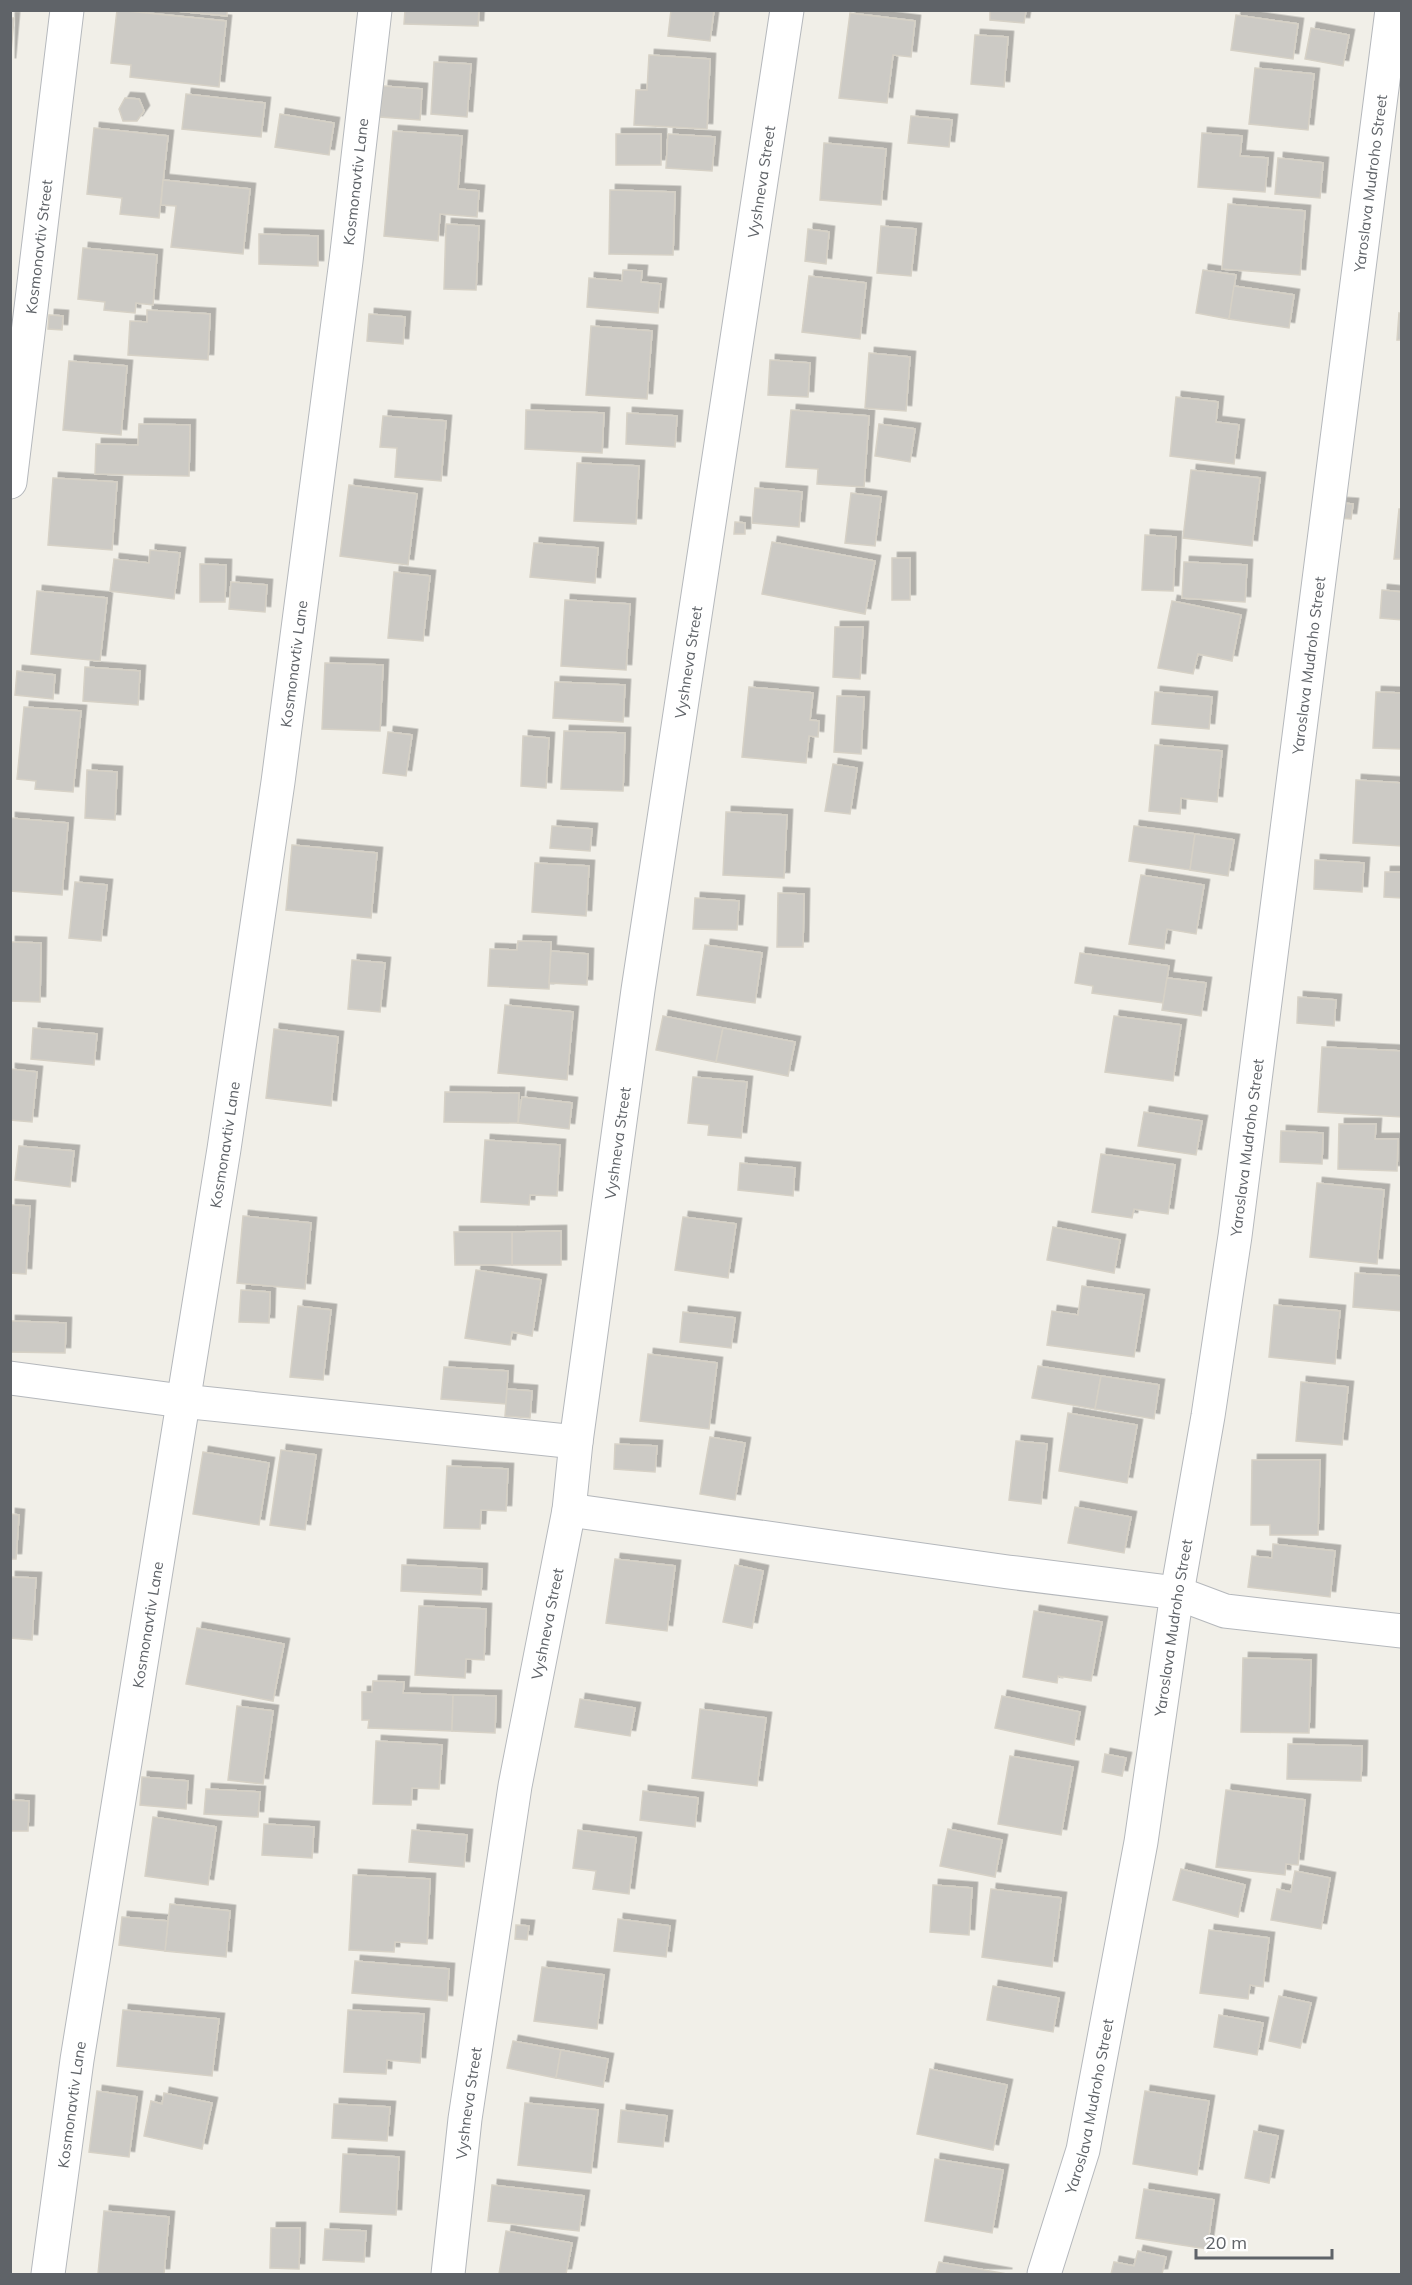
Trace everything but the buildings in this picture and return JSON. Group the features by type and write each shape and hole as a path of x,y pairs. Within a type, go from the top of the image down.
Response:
{"street":[{"name":"Kosmonavtiv Street","path":"10,482 66,10"},
{"name":"Kosmonavtiv Lane","path":"48,2274 77,2060 224,1149 279,770 345,273 375,10"},
{"name":"Vyshneva Street","path":"448,2274 465,2119 514,1786 569,1510 576,1442 638,990 787,10"},
{"name":"Yaroslava Mudroho Street","path":"1044,2274 1083,2150 1141,1842 1177,1593 1208,1416 1235,1236 1392,10"},
{"path":"10,1378 182,1401 576,1442"},
{"path":"569,1510 1008,1572 1177,1593 1225,1611 1401,1631"}]}
